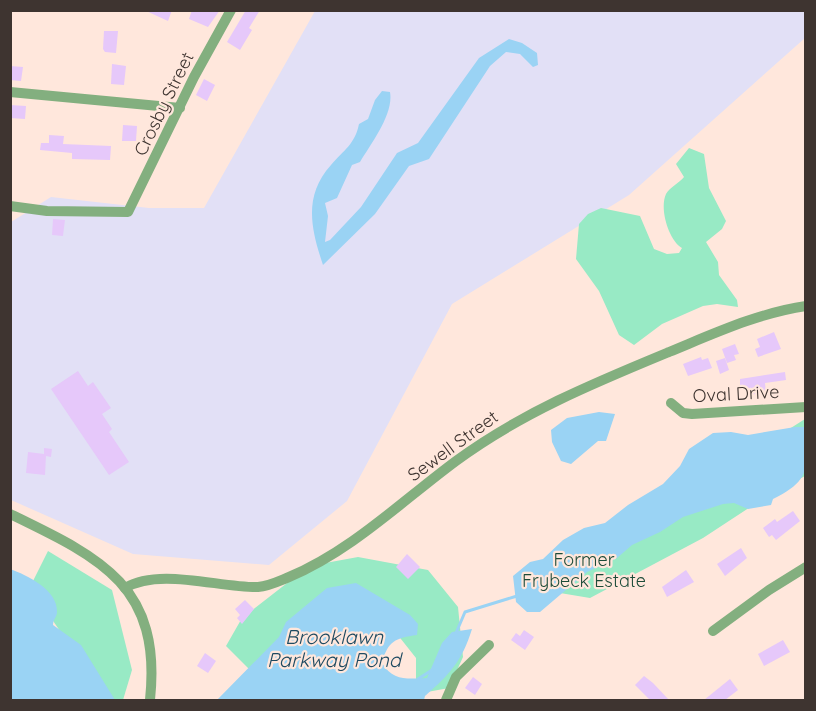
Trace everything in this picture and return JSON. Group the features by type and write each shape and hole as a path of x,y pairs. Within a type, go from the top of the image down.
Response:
{"street":[{"name":"Crosby Street","path":"10,206 47,211 128,212 231,10"},
{"path":"10,92 180,108"},
{"name":"Sewell Street","path":"125,588 137,580 155,579 259,586 292,576 364,532 456,461 529,413 575,391 728,327 806,306"},
{"name":"Oval Drive","path":"671,403 683,413 692,414 806,407"},
{"path":"10,514 93,556 125,588 141,615 151,649 153,662 150,700"},
{"path":"713,631 769,590 806,567"},
{"path":"446,700 456,677 489,645"}],"shaded area":[{"path":"315,11 805,11 805,38 629,195 452,304 347,501 269,565 133,554 11,500 11,222 51,197 149,208 204,208"}],"green space":[{"path":"689,148 704,154 709,188 726,221 722,229 706,242 718,262 719,275 737,300 738,307 717,304 703,306 662,324 634,345 619,335 599,291 576,259 579,224 588,214 601,208 640,216 654,249 667,254 679,253 682,248 673,239 666,224 664,200 666,194 684,177 676,164"},
{"name":"Former Frybeck Estate","path":"805,419 805,476 764,498 703,538 590,598 560,593 699,481 728,468"},
{"path":"48,551 112,590 132,670 123,700 107,700 30,587"},
{"path":"358,557 428,570 458,607 463,657 449,688 416,694 416,658 397,634 256,676 226,646 242,618 309,566"}],"water":[{"path":"509,39 522,43 537,53 538,65 533,67 520,54 506,52 490,66 429,159 409,166 375,214 323,265 313,226 312,213 316,189 331,165 352,142 359,124 368,119 375,100 382,91 390,92 390,101 389,110 381,128 360,162 352,165 337,198 325,203 328,216 325,242 330,240 361,207 397,153 418,143 479,58"},
{"path":"599,412 615,414 606,441 598,441 571,464 561,461 552,442 551,430 567,418"},
{"name":"Former Frybeck Estate","path":"805,427 806,463 804,471 795,485 773,499 771,505 748,509 734,503 723,504 683,517 660,532 632,545 617,558 587,572 540,612 527,612 516,602 513,576 530,562 543,559 563,540 584,528 605,523 628,505 663,484 680,466 689,449 713,433 731,432 748,435"},
{"path":"10,569 33,579 47,590 56,604 57,612 53,625 81,645 115,700 11,700"},
{"name":"Brooklawn Parkway Pond","path":"356,583 410,615 418,624 417,635 398,639 390,645 384,656 382,663 386,669 401,678 427,678 442,643 452,632 472,629 464,650 454,666 425,696 424,700 217,700 279,637 286,622 327,588"}],"building":[{"path":"144,10 172,10 168,21"},
{"path":"192,10 220,10 208,27 189,19"},
{"path":"246,10 260,10 240,50 227,42"},
{"path":"104,31 118,31 116,53 105,52 103,49"},
{"path":"112,64 126,66 124,85 111,84"},
{"path":"10,66 23,67 21,81 10,80"},
{"path":"204,79 215,85 207,101 196,95"},
{"path":"10,105 26,106 25,119 10,118"},
{"path":"123,125 137,126 136,141 122,141"},
{"path":"49,135 64,136 63,144 111,146 110,160 72,159 72,153 40,150 41,143 49,143"},
{"path":"53,219 65,220 63,236 52,235"},
{"path":"774,332 781,349 758,357 755,349 760,347 757,339"},
{"path":"735,344 739,354 734,355 736,360 727,363 722,349"},
{"path":"701,357 702,360 708,358 712,368 688,376 683,364"},
{"path":"725,358 729,370 720,374 716,361"},
{"path":"78,371 88,386 93,382 111,408 102,414 112,429 109,432 129,462 109,475 51,389"},
{"path":"785,372 786,380 765,383 766,393 747,395 747,388 740,389 740,379"},
{"path":"44,448 52,449 51,457 46,456 45,475 26,473 28,452 44,454"},
{"path":"793,511 800,521 776,540 772,535 769,537 763,528 775,519 777,522"},
{"path":"741,548 747,558 725,576 717,564"},
{"path":"407,554 420,567 408,579 396,567"},
{"path":"686,570 694,582 667,597 662,587"},
{"path":"245,600 254,609 242,624 237,618 240,615 235,609"},
{"path":"524,630 534,637 525,650 511,640 516,633 520,636"},
{"path":"783,640 790,652 764,666 758,654"},
{"path":"205,653 216,661 208,673 197,666"},
{"path":"644,676 669,700 650,700 635,685"},
{"path":"473,677 482,684 475,695 465,688"},
{"path":"730,679 738,690 725,700 704,700"}],"waterway":[{"path":"456,633 465,612 517,596"},
{"path":"418,679 432,670"}]}
